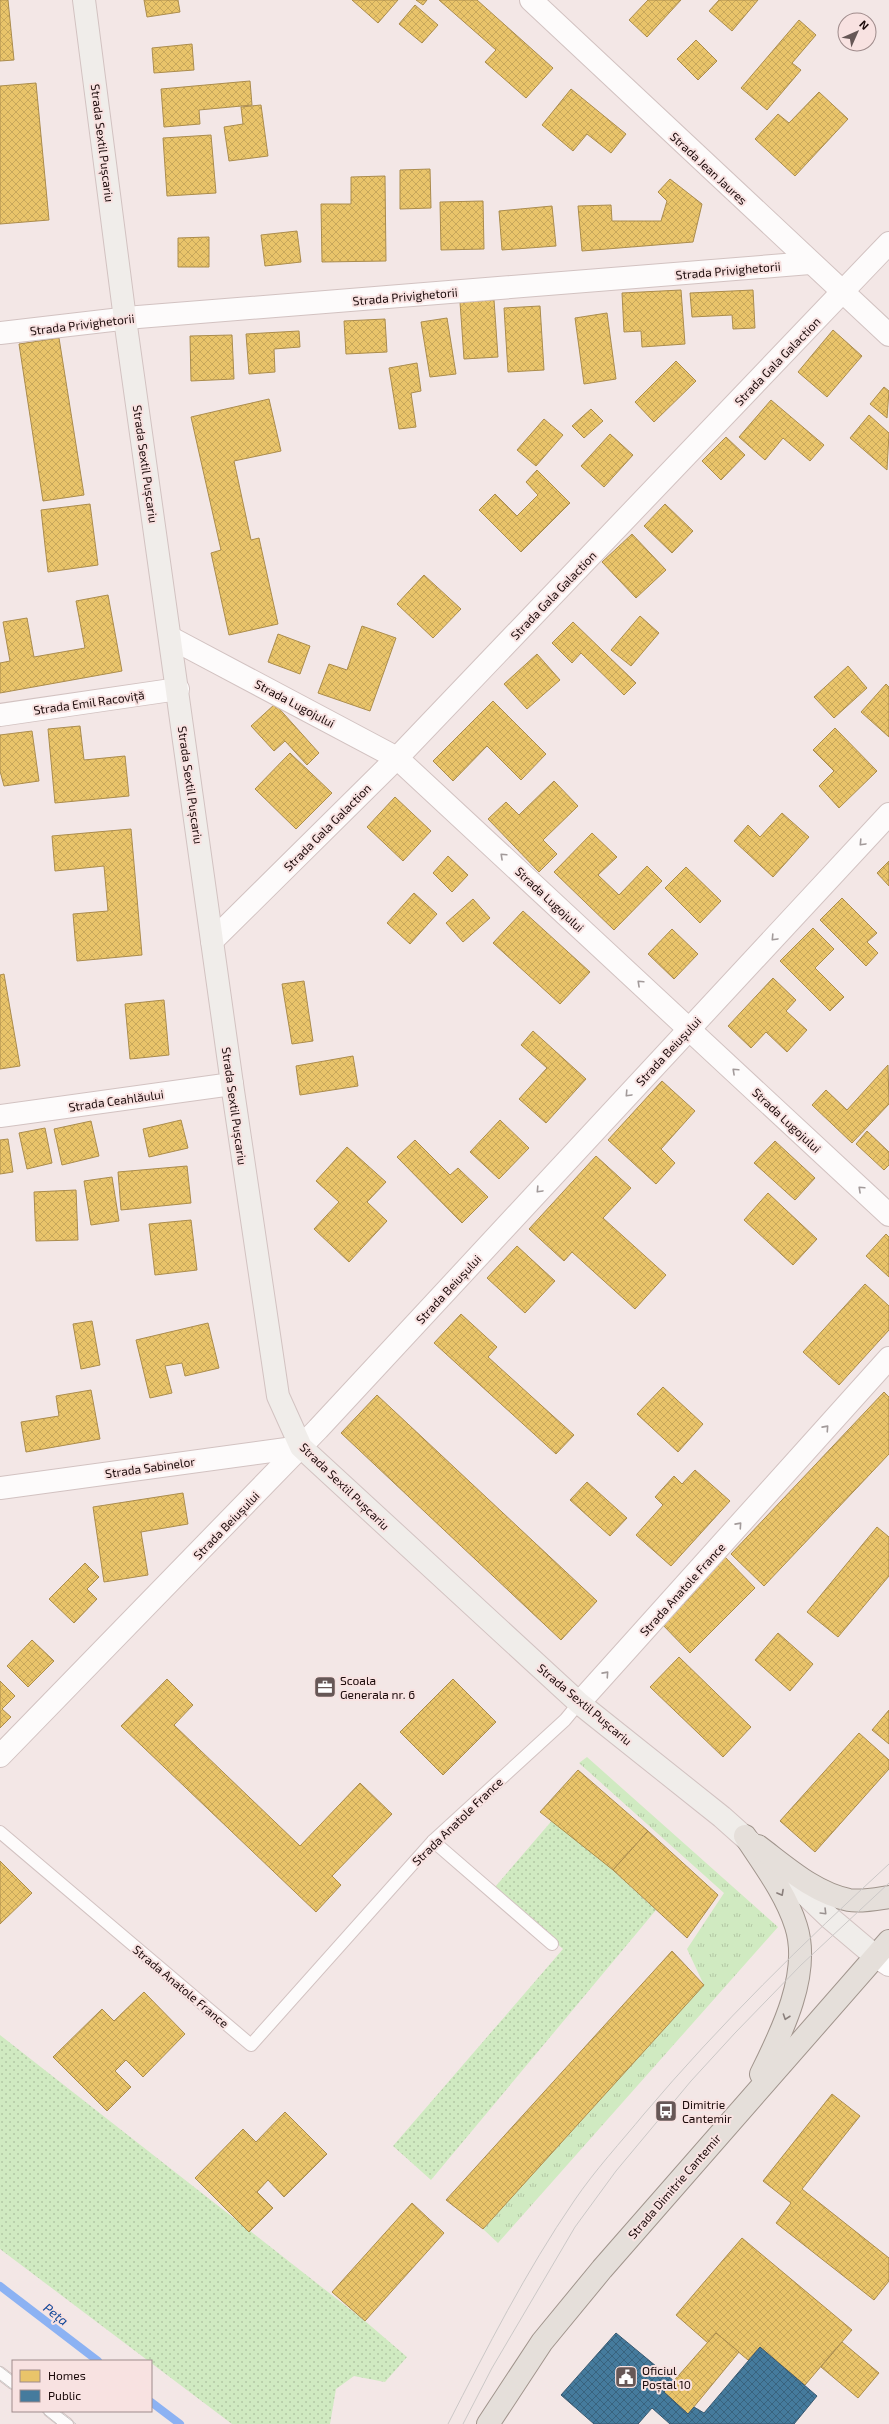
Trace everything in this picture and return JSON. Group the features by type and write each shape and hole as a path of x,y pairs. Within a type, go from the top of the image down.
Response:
{"main road":[{"path":"745,1836 811,1884 831,1895 850,1900 889,1897"},
{"path":"745,1836 770,1875 790,1911 799,1939 801,1964 780,2037 748,2100"},
{"name":"Strada Dimitrie Cantemir","path":"488,2424 542,2342 602,2269 748,2100 884,1954"}],"street":[{"name":"Strada Sextil Pușcariu","path":"84,0 125,319 171,638 232,1084 278,1396 301,1447 579,1703 745,1836 830,1918 884,1954"},
{"name":"Strada Jean Jaures","path":"531,0 810,263 889,335"},
{"name":"Strada Gala Galaction","path":"212,941 397,758 889,243"},
{"name":"Strada Privighetorii","path":"0,333 125,319 810,263"},
{"name":"Strada Lugojului","path":"171,638 397,758 889,1215"},
{"name":"Strada Emil Racoviță","path":"0,715 178,689"},
{"name":"Strada Beiușului","path":"0,1756 301,1447 889,814"},
{"name":"Strada Ceahlăului","path":"0,1116 232,1084"},
{"name":"Strada Anatole France","path":"579,1703 889,1358"},
{"name":"Strada Sabinelor","path":"0,1488 301,1447"}],"lane":[{"name":"Strada Anatole France","path":"0,1832 250,2046 433,1842 565,1720 579,1703"},
{"path":"433,1842 552,1944"},
{"path":"0,2373 12,2382"},
{"path":"51,2412 67,2424"}],"green space":[{"path":"587,1757 778,1927 498,2243 483,2229 704,1985 687,1949 724,1893 579,1763"},
{"path":"555,1817 656,1910 431,2180 393,2146 563,1949 495,1887"},
{"path":"0,2035 365,2321 407,2357 385,2382 354,2376 336,2389 330,2424 232,2424 152,2364 152,2360 147,2360 0,2249"}],"building: Homes":[{"path":"0,0 8,0 14,60 0,61"},
{"path":"144,0 178,0 180,12 147,17"},
{"path":"352,0 398,0 378,23"},
{"path":"416,0 427,0 423,5"},
{"path":"439,0 477,0 553,68 526,98 485,62 496,50"},
{"path":"648,0 681,0 647,37 629,20"},
{"path":"719,0 758,0 732,31 709,11"},
{"path":"415,5 438,25 422,43 399,24"},
{"path":"799,20 816,35 792,63 801,70 767,110 741,88"},
{"path":"696,40 717,61 698,80 677,59"},
{"path":"192,44 194,70 154,73 152,48"},
{"path":"250,81 252,105 199,110 200,124 164,127 161,89"},
{"path":"36,83 49,220 0,224 0,86"},
{"path":"571,89 626,134 611,153 587,134 573,151 542,125"},
{"path":"819,92 848,119 795,176 755,139 778,114 789,123"},
{"path":"261,105 268,156 229,161 224,127 243,124 241,107"},
{"path":"211,135 216,193 167,196 163,138"},
{"path":"430,169 431,208 400,209 400,170"},
{"path":"385,176 386,261 322,262 321,204 351,204 351,177"},
{"path":"670,179 702,204 693,242 582,251 578,206 611,205 612,221 661,221 667,201 658,192"},
{"path":"483,201 484,249 441,250 440,202"},
{"path":"552,206 556,246 502,250 499,211"},
{"path":"297,231 301,262 265,266 261,235"},
{"path":"209,237 209,267 178,267 178,238"},
{"path":"681,290 685,344 642,347 641,331 624,332 622,293"},
{"path":"753,290 755,328 733,329 732,315 692,317 690,293"},
{"path":"494,300 498,357 464,359 460,302"},
{"path":"540,306 544,370 508,372 504,308"},
{"path":"607,313 616,379 584,384 575,318"},
{"path":"447,318 456,374 430,377 421,322"},
{"path":"385,319 387,352 346,354 344,321"},
{"path":"833,330 862,356 827,397 798,372"},
{"path":"299,331 300,347 274,349 275,372 249,374 246,334"},
{"path":"232,335 234,379 191,381 190,336"},
{"path":"59,338 84,495 43,501 19,344"},
{"path":"676,361 696,381 654,422 635,402"},
{"path":"417,363 421,391 411,393 416,427 399,429 389,368"},
{"path":"884,387 889,391 887,418 870,404"},
{"path":"269,399 281,451 234,461 251,540 259,538 278,624 229,635 211,553 221,550 191,417"},
{"path":"771,400 824,445 810,461 783,438 765,460 739,437"},
{"path":"591,409 603,421 584,438 572,426"},
{"path":"869,415 889,433 887,470 850,438"},
{"path":"544,419 563,435 536,466 517,450"},
{"path":"610,434 633,455 604,487 581,466"},
{"path":"726,437 745,455 721,480 702,461"},
{"path":"537,470 570,503 521,552 479,510 495,494 517,516 538,495 526,482"},
{"path":"90,504 98,565 48,572 41,510"},
{"path":"665,504 693,531 672,553 644,526"},
{"path":"632,534 666,570 636,598 602,562"},
{"path":"424,575 461,609 433,638 397,604"},
{"path":"108,595 122,671 0,693 0,663 10,661 3,622 27,618 34,657 85,648 76,601"},
{"path":"640,616 659,633 631,666 611,650"},
{"path":"573,622 636,683 624,695 581,653 572,663 552,643"},
{"path":"362,626 396,638 370,711 318,693 329,664 347,670"},
{"path":"278,634 310,646 300,674 268,662"},
{"path":"537,654 560,680 527,709 504,684"},
{"path":"848,666 867,688 834,718 814,697"},
{"path":"886,684 889,687 889,737 861,712"},
{"path":"493,701 546,754 521,780 487,746 453,781 433,761"},
{"path":"275,704 319,753 307,765 285,741 274,751 251,726"},
{"path":"80,726 84,760 125,756 129,796 55,803 48,729"},
{"path":"835,728 877,771 839,808 819,786 834,771 813,750"},
{"path":"32,731 39,781 4,786 0,771 0,735"},
{"path":"290,753 332,793 296,829 255,789"},
{"path":"554,781 578,806 543,840 557,854 539,872 488,819 506,802 519,815"},
{"path":"395,797 431,831 403,861 367,827"},
{"path":"782,813 809,837 773,877 734,841 748,825 760,837"},
{"path":"131,829 142,955 77,961 73,914 108,911 104,866 55,871 52,836"},
{"path":"592,833 617,857 598,875 619,895 647,866 662,881 614,930 554,872"},
{"path":"448,856 468,875 452,892 433,873"},
{"path":"889,861 889,886 877,873"},
{"path":"686,867 721,901 700,923 665,888"},
{"path":"414,893 437,914 410,944 387,923"},
{"path":"842,898 877,933 867,942 878,953 866,966 820,920"},
{"path":"473,899 490,918 463,942 446,923"},
{"path":"523,911 590,972 560,1004 493,943"},
{"path":"813,928 834,949 815,968 844,997 830,1011 780,961"},
{"path":"672,929 698,954 674,979 648,954"},
{"path":"4,974 20,1066 0,1069 0,975"},
{"path":"773,978 796,1000 786,1011 807,1030 787,1052 766,1032 751,1048 728,1026"},
{"path":"304,981 313,1041 292,1044 282,984"},
{"path":"164,1000 169,1055 130,1059 125,1004"},
{"path":"533,1031 586,1079 546,1123 519,1099 547,1068 521,1045"},
{"path":"353,1056 358,1086 300,1095 296,1066"},
{"path":"888,1065 889,1104 852,1143 812,1105 826,1090 847,1110"},
{"path":"662,1081 695,1111 661,1149 675,1163 656,1184 608,1140"},
{"path":"181,1120 188,1148 149,1157 143,1129"},
{"path":"500,1120 529,1148 499,1179 470,1152"},
{"path":"91,1121 99,1156 62,1165 54,1129"},
{"path":"45,1128 52,1163 27,1169 19,1133"},
{"path":"867,1131 889,1152 889,1165 884,1170 856,1144"},
{"path":"8,1139 13,1172 0,1174 0,1140"},
{"path":"415,1140 450,1175 458,1168 488,1197 462,1223 397,1157"},
{"path":"775,1141 815,1178 795,1200 754,1163"},
{"path":"347,1147 386,1182 367,1202 387,1221 349,1262 314,1229 339,1202 316,1181"},
{"path":"596,1156 631,1188 603,1218 666,1275 635,1309 572,1252 564,1261 529,1229"},
{"path":"187,1166 191,1203 121,1210 118,1172"},
{"path":"112,1177 119,1221 91,1225 84,1181"},
{"path":"76,1190 78,1240 36,1241 34,1192"},
{"path":"768,1193 817,1239 793,1265 744,1220"},
{"path":"191,1220 197,1270 155,1275 149,1224"},
{"path":"886,1234 889,1237 889,1277 866,1256"},
{"path":"517,1246 555,1281 525,1313 487,1278"},
{"path":"865,1284 889,1306 889,1330 839,1385 803,1352"},
{"path":"461,1314 497,1347 488,1357 574,1435 556,1454 434,1343"},
{"path":"92,1321 100,1365 81,1369 73,1324"},
{"path":"208,1323 219,1368 185,1376 182,1363 165,1366 172,1393 150,1398 136,1340"},
{"path":"663,1387 703,1424 678,1452 637,1414"},
{"path":"91,1390 100,1439 26,1452 21,1422 59,1416 56,1396"},
{"path":"884,1392 889,1397 889,1454 764,1586 731,1554"},
{"path":"377,1395 597,1601 561,1640 341,1433"},
{"path":"695,1470 730,1501 671,1566 636,1535 663,1505 655,1497 674,1476 682,1484"},
{"path":"587,1482 627,1518 610,1536 570,1500"},
{"path":"183,1493 188,1524 141,1532 148,1575 104,1582 93,1507"},
{"path":"877,1527 889,1537 889,1576 838,1637 807,1612"},
{"path":"725,1557 755,1588 690,1653 660,1622"},
{"path":"85,1563 99,1577 87,1589 97,1599 74,1623 49,1599"},
{"path":"778,1633 813,1664 790,1691 755,1660"},
{"path":"32,1640 54,1661 28,1687 7,1666"},
{"path":"679,1657 751,1727 723,1757 650,1687"},
{"path":"167,1679 193,1705 174,1725 300,1846 360,1783 392,1814 332,1876 341,1885 316,1912 121,1726"},
{"path":"453,1679 496,1722 443,1775 400,1732"},
{"path":"0,1681 15,1696 2,1709 11,1717 0,1728"},
{"path":"889,1710 889,1744 872,1730"},
{"path":"859,1733 889,1760 889,1769 815,1852 780,1821"},
{"path":"578,1770 648,1831 613,1870 540,1812"},
{"path":"648,1831 718,1895 687,1938 613,1870"},
{"path":"0,1861 32,1893 0,1924"},
{"path":"672,1951 704,1985 483,2229 446,2200"},
{"path":"144,1992 185,2034 143,2077 126,2060 115,2071 131,2087 107,2111 53,2057 102,2009 114,2021"},
{"path":"832,2094 860,2116 802,2189 889,2258 889,2281 874,2300 776,2223 791,2203 763,2181"},
{"path":"285,2112 327,2154 284,2197 268,2180 257,2192 273,2208 249,2232 195,2178 243,2129 256,2142"},
{"path":"412,2203 444,2233 365,2321 332,2292"},
{"path":"742,2238 852,2330 805,2385 760,2347 748,2360 716,2333 708,2343 676,2315"},
{"path":"716,2333 739,2352 688,2414 664,2392"},
{"path":"842,2342 879,2373 858,2398 821,2367"}],"building: Public":[{"path":"616,2333 674,2381 664,2392 688,2414 694,2407 704,2413 760,2347 817,2396 794,2424 670,2424 652,2408 638,2424 594,2424 561,2395"}],"waterway":[{"name":"Peța","path":"0,2286 97,2360"},
{"name":"Peța","path":"152,2403 180,2424"}],"tram line":[{"path":"448,2424 492,2338 523,2282 556,2228 591,2178 673,2081 732,2016 794,1954 889,1864"},
{"path":"463,2424 492,2368 575,2227 616,2171 691,2081 735,2033 801,1965 889,1883"},
{"path":"0,2366 12,2375"},
{"path":"0,2380 12,2389"},
{"path":"42,2412 57,2424"},
{"path":"60,2412 76,2424"}],"place":[{"name":"Scoala Generala nr. 6","path":"325,1687"},
{"name":"Dimitrie Cantemir","path":"666,2111"},
{"name":"Oficiul Poștal 10","path":"626,2377"}]}
